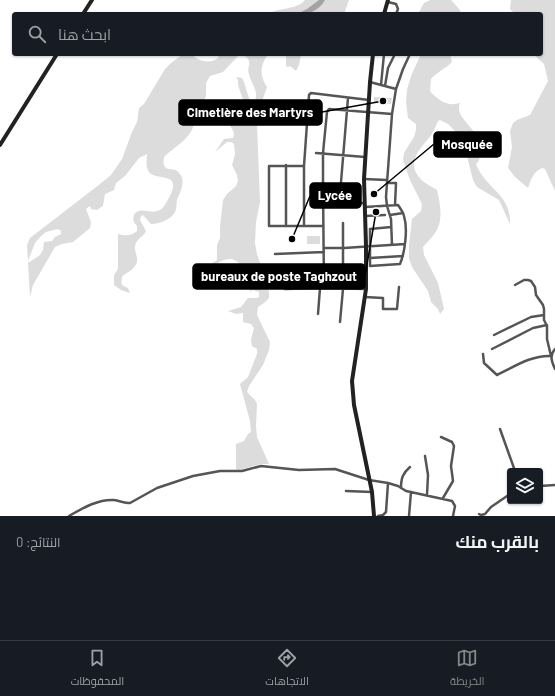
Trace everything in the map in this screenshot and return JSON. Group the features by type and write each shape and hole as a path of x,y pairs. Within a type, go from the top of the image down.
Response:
{"main road":[{"path":"84,12 92,0"},
{"path":"385,12 388,1"},
{"path":"0,145 57,56"},
{"path":"373,56 364,179 364,205 368,229 368,258 365,297 352,381 354,405 372,492 374,516"}],"street":[{"path":"388,1 396,4 398,9 397,12"},
{"path":"380,85 384,56"},
{"path":"384,86 388,68 394,56"},
{"path":"392,245 390,215 387,206 387,181 392,114 396,89 409,56"},
{"path":"370,82 396,89"},
{"path":"304,226 304,166 310,94 369,100"},
{"path":"342,203 341,182 348,98"},
{"path":"324,288 323,154 327,112 329,109 392,114"},
{"path":"281,116 307,118"},
{"path":"316,153 365,157"},
{"path":"304,166 270,165 268,167 269,226 323,226"},
{"path":"286,165 286,226"},
{"path":"364,179 396,183 395,205"},
{"path":"323,204 342,203 387,206 398,205 404,216 405,244 403,256 400,264 370,266 368,258 403,256"},
{"path":"390,215 402,213"},
{"path":"365,216 385,215"},
{"path":"340,322 344,288 343,223"},
{"path":"368,229 391,227"},
{"path":"324,248 405,244"},
{"path":"275,254 324,252"},
{"path":"516,285 524,280 531,281 535,287 536,295 543,304 544,320 547,325 551,361 555,370"},
{"path":"365,297 383,298 383,309 397,310 399,287"},
{"path":"318,314 320,288"},
{"path":"285,289 366,289"},
{"path":"494,335 531,317 544,315"},
{"path":"492,349 533,328 547,325"},
{"path":"551,356 555,349"},
{"path":"483,354 484,363 496,375 506,369 535,357 551,356"},
{"path":"500,429 514,468"},
{"path":"441,437 452,442 454,446 451,466 453,482 442,498"},
{"path":"425,456 428,474 427,495"},
{"path":"69,516 94,503 103,501 112,500 130,503 157,488 189,477 212,472 242,471 261,466 299,470 335,469 369,480 388,483 411,492 452,501 454,503 453,516"},
{"path":"401,488 402,475 410,467"},
{"path":"378,516 383,515 386,512 388,483"},
{"path":"543,486 555,485"},
{"path":"346,491 372,492"},
{"path":"409,516 411,492"},
{"path":"478,514 485,514 490,507 507,496"}],"shaded area":[{"path":"305,0 349,0 345,12 273,12 302,3"},
{"path":"319,0 325,0 317,9 310,12 301,12"},
{"path":"430,0 451,0 460,12 419,12 424,3"},
{"path":"511,0 555,0 555,191 545,169 542,168 534,174 528,188 515,177 508,168 512,147 510,131 513,123 530,115 548,81 544,64 535,56 543,56 543,12 513,12 510,9"},
{"path":"180,56 194,56 201,60 212,61 218,58 218,56 238,56 223,72 210,76 206,83 206,96 203,103 196,105 193,108 194,125 191,131 182,142 164,157 166,168 178,171 182,177 182,187 177,200 175,213 172,216 162,222 151,224 143,215 141,216 140,220 146,231 137,241 135,246 137,263 133,269 123,276 121,281 122,285 128,288 130,293 121,290 114,285 114,275 118,269 118,234 128,235 137,231 137,226 133,220 136,212 154,212 161,209 172,192 173,185 172,181 168,178 153,175 149,172 147,165 147,154 139,158 125,176 116,183 114,190 105,194 103,206 97,210 91,209 90,206 86,209 91,222 90,228 73,242 55,247 33,285 30,297 28,263 40,255 43,250 44,242 52,241 55,237 61,234 61,231 58,229 46,232 40,237 35,243 28,261 27,245 30,238 111,175 122,159 137,122 139,108 144,104 165,69"},
{"path":"244,56 267,56 263,63 262,74 264,83 267,87 257,116 260,202 256,222 255,243 269,292 269,298 258,307 257,315 270,342 269,350 263,365 249,386 247,392 257,404 257,437 269,464 261,464 239,470 236,469 236,444 244,441 251,432 250,421 240,384 248,377 257,354 257,349 252,346 251,340 254,328 251,324 243,322 243,313 236,314 228,311 241,307 248,298 259,297 259,292 253,290 249,292 252,286 250,279 244,269 235,260 225,260 203,271 197,272 217,260 217,245 220,238 223,200 236,186 238,181 232,165 235,154 234,144 227,142 215,152 224,139 233,138 234,135 230,126 237,121 246,109 236,77 242,78 251,102 254,102 256,98 256,91 248,72 249,61"},
{"path":"286,56 301,56 296,71 290,66 286,66"},
{"path":"420,56 450,56 452,62 431,79 430,91 443,102 451,104 460,103 460,113 476,136 479,144 480,157 476,164 480,173 507,205 509,214 510,224 499,200 477,187 473,180 464,144 457,133 448,124 440,120 438,121 432,134 418,152 414,161 414,166 420,179 437,190 439,200 440,223 432,237 423,247 424,255 438,283 444,309 440,314 438,309 431,302 428,291 412,267 409,258 412,219 421,211 422,204 410,180 403,160 404,153 414,137 416,130 416,124 408,118 406,102 407,90 411,76"},
{"path":"374,97 392,98 391,104 374,103"},
{"path":"307,236 320,236 320,244 307,244"}],"place":[{"name":"Cimetière des Martyrs","path":"383,101"},
{"name":"Mosquée","path":"374,194"},
{"name":"bureaux de poste Taghzout","path":"376,212"},
{"name":"Lycée","path":"292,239"}]}
